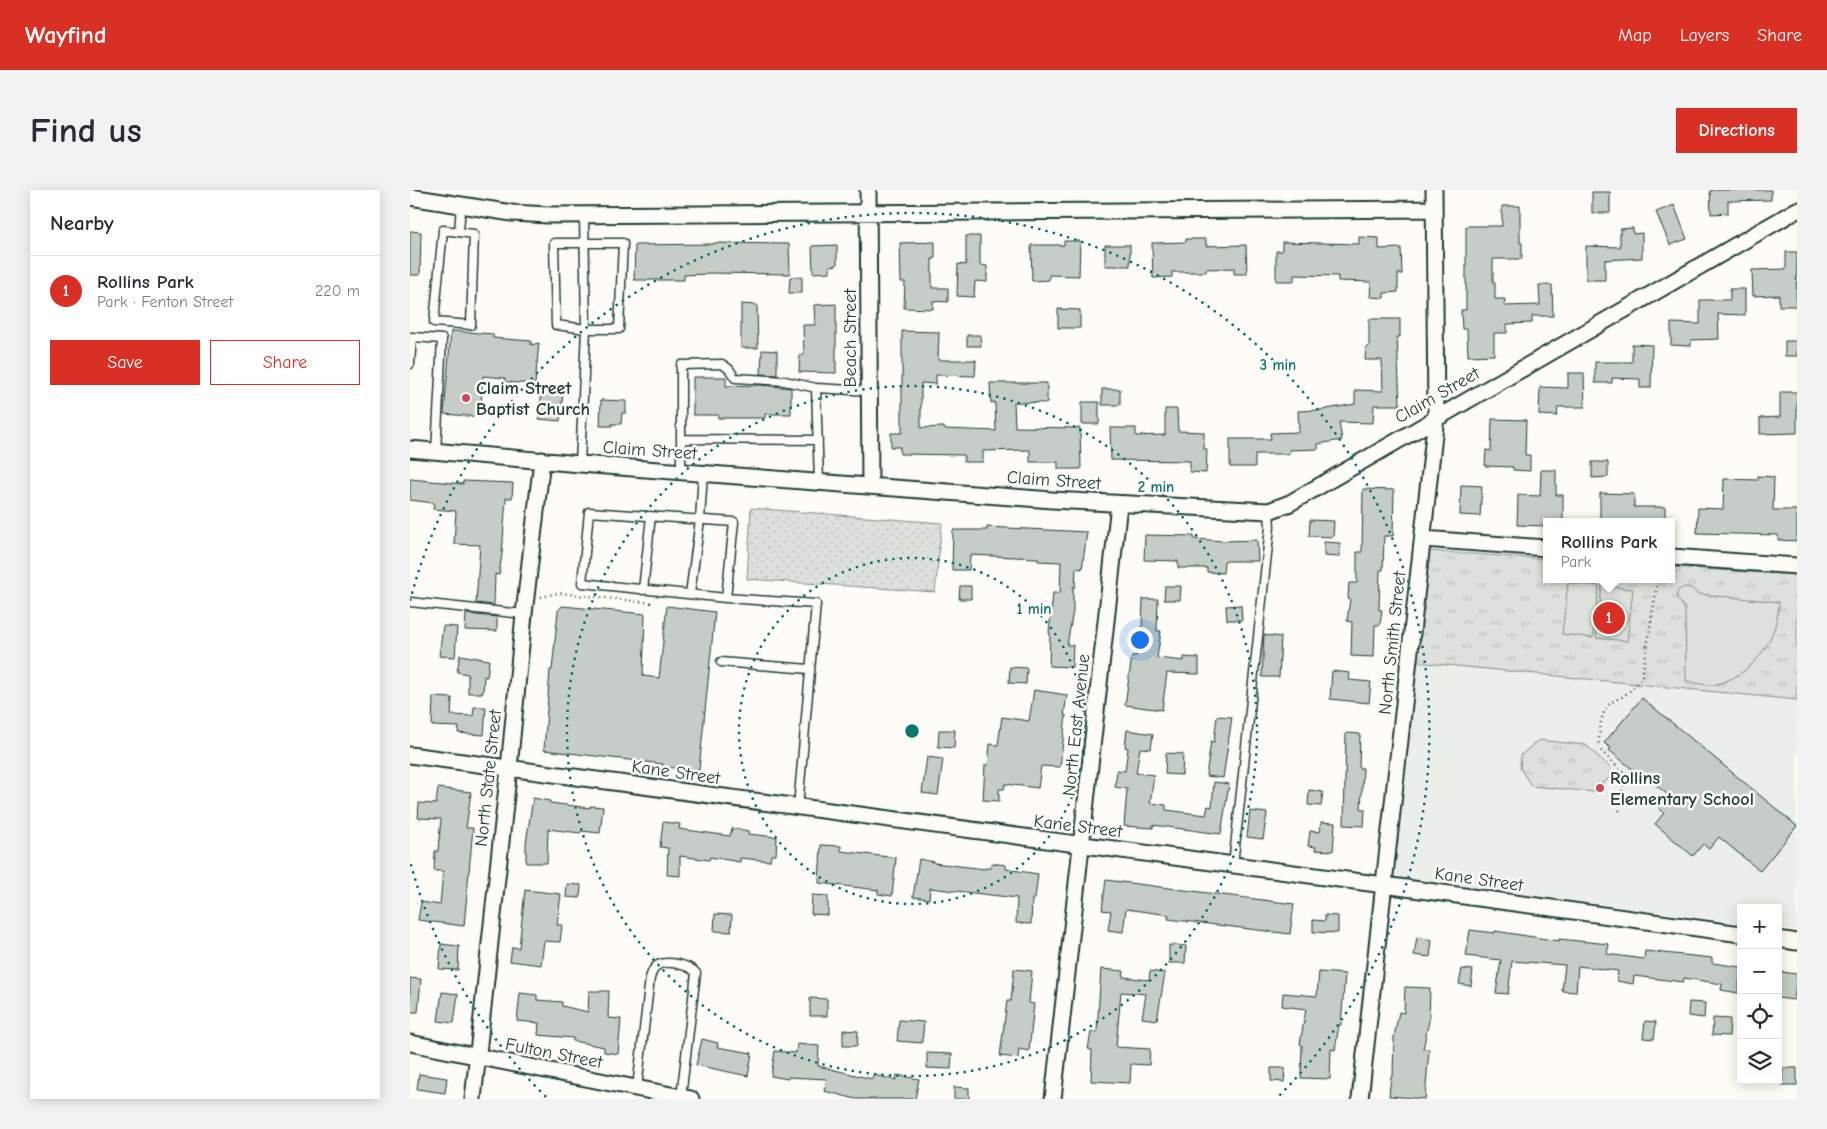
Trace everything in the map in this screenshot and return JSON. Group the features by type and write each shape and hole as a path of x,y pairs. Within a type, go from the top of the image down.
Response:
{"street":[{"name":"Beach Street","path":"868,190 870,486"},
{"name":"North Smith Street","path":"1360,1099 1436,417 1434,190"},
{"path":"410,197 512,213 584,216 1434,209"},
{"name":"Claim Street","path":"410,449 580,464 1119,504 1269,511 1290,503 1797,210"},
{"name":"North State Street","path":"473,1099 542,460"},
{"name":"North East Avenue","path":"1053,1099 1119,504"},
{"path":"1423,539 1543,548"},
{"path":"1675,557 1797,566"},
{"name":"Kane Street","path":"410,755 1737,933"},
{"path":"1782,940 1797,942"},
{"name":"Fulton Street","path":"410,1043 686,1098"}],"lane":[{"path":"459,232 461,205"},
{"path":"580,464 586,329 584,216"},
{"path":"432,338 443,230 474,234 471,325 434,322"},
{"path":"554,243 622,243 619,329 586,329 556,325 554,243"},
{"path":"410,364 411,337 442,339 436,451"},
{"path":"680,471 681,365 722,364 729,369 735,378 785,381 816,388 869,391"},
{"path":"816,388 819,482"},
{"path":"681,439 818,440"},
{"path":"690,594 700,520 703,473"},
{"path":"1233,865 1270,526 1269,511"},
{"path":"726,598 734,522 589,512 582,583 726,598 816,604 798,807"},
{"path":"643,590 651,516"},
{"path":"410,602 524,614"},
{"path":"721,662 810,669"},
{"path":"637,1088 652,969 660,964 681,964 692,968 696,973 686,1098"}],"path":[{"path":"1619,811 1625,774 1598,748 1601,725 1610,703 1622,697 1642,677 1657,583"},
{"path":"541,597 559,593 653,603"}],"shaded area":[{"name":"Rollins Elementary School","path":"1417,662 1797,700 1797,930 1782,928 1782,904 1737,904 1737,922 1393,877"}],"green space":[{"path":"751,508 942,523 935,592 747,579"},
{"path":"1428,551 1543,559 1543,583 1675,583 1675,567 1797,575 1797,700 1417,662"},
{"path":"1568,583 1599,586 1593,638 1562,634"},
{"path":"1602,586 1633,589 1627,641 1596,638"},
{"path":"1684,587 1691,588 1698,594 1779,602 1774,630 1768,643 1751,665 1740,674 1727,681 1713,685 1686,681 1685,609 1677,598 1677,591"},
{"path":"1538,740 1586,745 1611,768 1609,778 1594,792 1531,786 1520,768 1521,755"}],"building":[{"path":"1710,190 1771,190 1771,200 1728,201 1728,213 1711,214"},
{"path":"1592,192 1610,192 1610,213 1592,213"},
{"path":"1674,205 1687,239 1670,245 1656,212"},
{"path":"1502,206 1520,206 1522,259 1493,259 1495,299 1505,299 1504,306 1540,305 1539,285 1552,285 1553,316 1532,316 1532,323 1507,324 1507,333 1494,333 1494,355 1468,356 1467,329 1462,329 1461,310 1466,310 1466,226 1502,226"},
{"path":"1633,228 1633,234 1642,233 1642,258 1605,260 1605,280 1586,280 1586,246 1620,247 1620,229"},
{"path":"410,231 421,232 420,275 410,275"},
{"path":"966,236 980,236 980,265 987,266 987,282 975,281 974,297 957,296 958,264 966,265"},
{"path":"1359,237 1379,238 1379,249 1401,248 1402,274 1398,274 1398,292 1384,293 1384,298 1370,297 1371,282 1338,281 1338,276 1294,275 1294,281 1276,281 1276,251 1282,251 1282,242 1359,244"},
{"path":"1186,239 1206,239 1206,246 1246,245 1247,274 1234,274 1234,268 1206,269 1206,272 1172,272 1172,277 1153,278 1152,243 1186,242"},
{"path":"1064,241 1080,241 1079,276 1049,275 1049,280 1032,281 1031,245 1064,245"},
{"path":"935,242 935,259 932,259 932,288 948,288 948,302 933,301 933,309 904,308 905,282 901,282 900,243"},
{"path":"789,244 790,274 706,273 684,275 684,280 634,280 635,245"},
{"path":"837,245 837,265 830,266 830,272 813,273 812,246"},
{"path":"1105,245 1130,245 1130,266 1105,266"},
{"path":"1786,252 1797,252 1796,306 1779,306 1779,295 1753,296 1752,270 1786,269"},
{"path":"790,277 802,277 802,293 789,293"},
{"path":"1730,289 1745,289 1745,315 1718,314 1719,339 1691,340 1691,346 1671,345 1671,323 1700,324 1700,300 1730,300"},
{"path":"741,304 757,305 758,348 741,348"},
{"path":"836,304 836,373 799,372 800,355 804,355 803,325 815,325 814,305"},
{"path":"1058,309 1080,310 1080,328 1058,328"},
{"path":"1369,319 1400,319 1400,337 1397,337 1400,405 1374,405 1373,423 1339,422 1342,440 1318,444 1318,449 1289,450 1289,454 1255,454 1255,467 1230,467 1230,439 1271,439 1270,433 1299,432 1298,411 1321,410 1355,404 1355,390 1383,391 1382,360 1365,360 1366,347 1369,347"},
{"path":"451,331 493,334 493,338 531,341 531,345 539,343 535,384 505,382 505,378 483,376 480,417 444,414"},
{"path":"902,331 939,332 938,360 976,360 975,376 936,375 936,384 921,383 921,428 944,427 944,429 996,431 995,402 991,403 990,383 1047,383 1047,403 1014,402 1015,427 1080,428 1081,469 1058,469 1058,462 1030,462 1030,450 983,451 983,462 964,462 964,455 900,454 900,447 891,447 891,433 902,433"},
{"path":"967,335 980,335 981,346 967,346"},
{"path":"1785,341 1797,341 1797,356 1785,356"},
{"path":"1632,344 1652,345 1651,388 1640,388 1640,379 1612,378 1612,383 1595,383 1595,362 1632,362"},
{"path":"762,350 777,351 777,375 761,374"},
{"path":"1568,373 1584,373 1585,407 1558,407 1557,416 1539,415 1540,387 1568,388"},
{"path":"693,377 726,377 726,386 761,385 791,388 791,414 765,414 765,418 718,418 718,415 693,415"},
{"path":"542,388 556,389 556,393 563,393 560,421 539,419"},
{"path":"1102,389 1120,389 1120,405 1102,405"},
{"path":"1780,392 1797,392 1797,433 1760,434 1760,418 1780,417"},
{"path":"601,400 626,401 626,413 622,413 621,424 600,426"},
{"path":"1082,402 1099,402 1099,424 1082,424"},
{"path":"1165,409 1177,409 1178,431 1204,432 1204,449 1207,449 1206,473 1190,472 1190,461 1111,460 1110,428 1136,428 1136,436 1165,435"},
{"path":"1492,419 1526,420 1525,455 1530,455 1530,471 1513,470 1513,467 1485,466 1486,450 1491,451"},
{"path":"1592,462 1608,462 1608,477 1592,478"},
{"path":"1541,470 1556,470 1556,495 1563,495 1563,518 1543,518 1543,526 1517,525 1518,495 1540,496"},
{"path":"1758,476 1774,477 1773,510 1797,510 1797,541 1778,540 1778,535 1697,533 1698,508 1723,509 1724,479 1758,480"},
{"path":"410,479 463,484 463,481 513,483 512,498 506,498 499,575 495,574 494,605 476,603 480,545 454,544 456,511 433,509 434,503 410,500"},
{"path":"1461,485 1482,486 1480,516 1460,515"},
{"path":"1363,489 1394,490 1393,536 1384,536 1383,570 1380,570 1379,610 1382,610 1380,625 1375,625 1374,657 1351,656 1352,622 1347,621 1350,599 1348,598 1349,583 1357,583 1357,552 1362,552"},
{"path":"1600,493 1634,494 1634,507 1665,507 1665,518 1600,518"},
{"path":"1310,520 1334,521 1333,537 1309,536"},
{"path":"987,527 1087,532 1082,569 1076,568 1075,587 1073,587 1073,611 1067,645 1073,645 1072,667 1049,666 1049,633 1053,593 1060,593 1061,562 1038,561 1038,558 970,555 969,570 952,570 953,530 987,530"},
{"path":"1145,535 1194,536 1194,539 1224,541 1257,540 1258,561 1224,561 1223,573 1207,572 1207,568 1178,568 1178,561 1144,560"},
{"path":"1324,542 1340,543 1339,557 1324,556"},
{"path":"960,586 971,586 971,599 959,599"},
{"path":"1165,586 1181,586 1180,600 1164,600"},
{"path":"1143,599 1158,599 1157,631 1161,631 1157,658 1184,661 1184,657 1199,658 1199,674 1167,673 1162,710 1125,705 1132,656 1136,656 1142,629"},
{"path":"1241,605 1242,620 1227,620 1226,606"},
{"path":"562,606 645,614 643,676 659,678 667,606 715,612 699,770 663,767 663,764 544,750 550,670 552,670 558,611"},
{"path":"466,614 497,617 497,631 465,630"},
{"path":"443,626 457,627 455,657 439,656"},
{"path":"1264,635 1281,637 1279,677 1262,677"},
{"path":"460,655 489,660 487,677 484,676 483,693 468,693 468,674 457,672"},
{"path":"1010,667 1027,668 1026,684 1009,683"},
{"path":"1332,671 1350,673 1349,680 1371,682 1369,703 1330,699"},
{"path":"1034,690 1067,695 1060,767 1041,766 1038,788 1005,784 1004,789 999,789 999,801 983,800 985,765 988,765 990,744 998,745 1002,717 1029,721"},
{"path":"433,697 452,698 451,715 473,716 474,707 486,707 484,735 458,733 459,727 432,726"},
{"path":"1642,698 1797,826 1760,871 1719,837 1709,849 1703,844 1693,856 1655,824 1664,813 1658,807 1668,795 1639,771 1637,773 1609,750 1611,748 1604,743"},
{"path":"1217,716 1232,717 1223,778 1206,776 1211,741 1214,742"},
{"path":"939,730 955,730 954,748 938,747"},
{"path":"1127,730 1153,734 1151,749 1140,748 1136,773 1154,775 1150,803 1166,805 1166,810 1206,815 1208,806 1212,807 1214,782 1229,784 1221,834 1153,825 1153,828 1124,826 1127,789 1115,787 1117,770 1125,771 1128,748 1125,747"},
{"path":"1346,733 1360,734 1359,768 1363,768 1361,809 1365,809 1364,826 1344,825"},
{"path":"1166,753 1183,754 1182,775 1165,774"},
{"path":"927,757 943,759 938,795 922,793"},
{"path":"438,788 471,792 466,828 473,828 464,926 418,920 421,902 440,905 443,871 434,871 435,851 438,851 441,819 418,818 419,803 436,804"},
{"path":"1309,790 1323,792 1321,806 1308,805"},
{"path":"533,798 550,801 550,803 590,808 590,806 603,807 600,833 581,831 580,833 548,829 547,863 526,863 526,843"},
{"path":"1250,811 1267,813 1263,839 1247,837"},
{"path":"663,822 680,824 679,829 730,836 732,828 749,831 748,834 777,837 776,855 771,855 770,861 740,858 740,862 710,857 709,860 680,856 680,876 667,875 668,848 660,847"},
{"path":"1321,822 1335,823 1333,851 1315,850 1316,847 1308,846 1310,831 1320,832"},
{"path":"821,845 841,846 841,851 896,858 892,896 878,894 878,890 819,883"},
{"path":"919,859 934,863 985,869 991,868 991,863 1006,865 1006,869 1038,874 1035,899 1032,899 1031,924 1016,923 1017,898 930,888 929,899 913,897"},
{"path":"1106,880 1294,904 1290,934 1168,919 1169,915 1126,909 1123,932 1108,930 1111,911 1102,910"},
{"path":"567,884 581,885 580,898 566,897"},
{"path":"525,890 561,894 557,925 562,925 560,942 544,941 541,965 510,961 512,947 519,948"},
{"path":"812,895 828,896 828,915 811,914"},
{"path":"715,914 732,915 731,932 714,931"},
{"path":"1325,915 1338,916 1338,933 1313,932 1313,920 1325,921"},
{"path":"1470,930 1495,933 1495,931 1559,941 1559,939 1609,944 1607,954 1644,959 1645,951 1712,958 1712,963 1737,966 1737,993 1721,990 1722,984 1684,978 1683,982 1634,976 1633,984 1617,981 1618,971 1578,966 1576,992 1562,991 1565,965 1512,961 1508,994 1496,993 1501,960 1466,956"},
{"path":"1417,937 1432,940 1430,957 1414,955"},
{"path":"441,944 459,946 458,970 439,969"},
{"path":"1169,945 1186,946 1185,963 1169,963"},
{"path":"1014,969 1032,971 1029,1003 1034,1004 1029,1051 1019,1049 1018,1058 1000,1056 1007,1001 1011,1001"},
{"path":"1101,969 1124,971 1123,977 1149,980 1150,971 1165,973 1157,1020 1142,1018 1146,994 1121,992 1116,1047 1150,1049 1149,1065 1131,1064 1130,1083 1091,1081 1092,1050 1088,1049 1091,1032 1097,1032"},
{"path":"1462,969 1473,970 1471,986 1459,984"},
{"path":"1319,972 1345,974 1341,1025 1339,1025 1335,1050 1331,1049 1330,1079 1301,1078 1302,1045 1300,1044 1306,1009 1282,1006 1283,993 1317,996"},
{"path":"1782,972 1797,974 1794,1000 1782,998"},
{"path":"410,978 421,979 418,1012 410,1012"},
{"path":"1405,987 1430,988 1429,1021 1423,1049 1429,1049 1425,1099 1389,1096 1391,1076 1393,1076 1394,1037 1399,1012 1404,1013"},
{"path":"589,991 609,991 608,1018 621,1019 618,1054 604,1052 604,1047 573,1041 573,1038 538,1035 539,1023 517,1021 520,993 537,995 537,1000 562,1002 562,1006 588,1012"},
{"path":"442,992 458,994 454,1023 438,1021"},
{"path":"810,998 827,999 827,1016 810,1016"},
{"path":"1689,1002 1705,1003 1704,1018 1688,1016"},
{"path":"1713,1018 1730,1019 1729,1036 1712,1035"},
{"path":"899,1020 924,1022 922,1043 897,1041"},
{"path":"1645,1021 1656,1022 1654,1039 1643,1038"},
{"path":"843,1030 858,1031 857,1046 843,1046"},
{"path":"702,1039 718,1043 717,1047 752,1053 748,1076 696,1065"},
{"path":"797,1044 819,1046 818,1066 872,1079 873,1075 896,1080 897,1075 919,1079 915,1099 856,1099 824,1091 827,1079 788,1077 788,1079 771,1076 775,1051 796,1053"},
{"path":"927,1053 952,1054 951,1069 927,1068"},
{"path":"1271,1068 1285,1068 1284,1082 1271,1081"},
{"path":"1783,1068 1797,1068 1797,1085 1782,1085"},
{"path":"419,1074 447,1078 445,1093 417,1089"},
{"path":"954,1087 969,1088 969,1099 954,1099"}],"place":[{"name":"Claim Street Baptist Church","path":"466,398"},
{"name":"Rollins Park","path":"1609,618"},
{"name":"Rollins Elementary School","path":"1600,788"}]}
